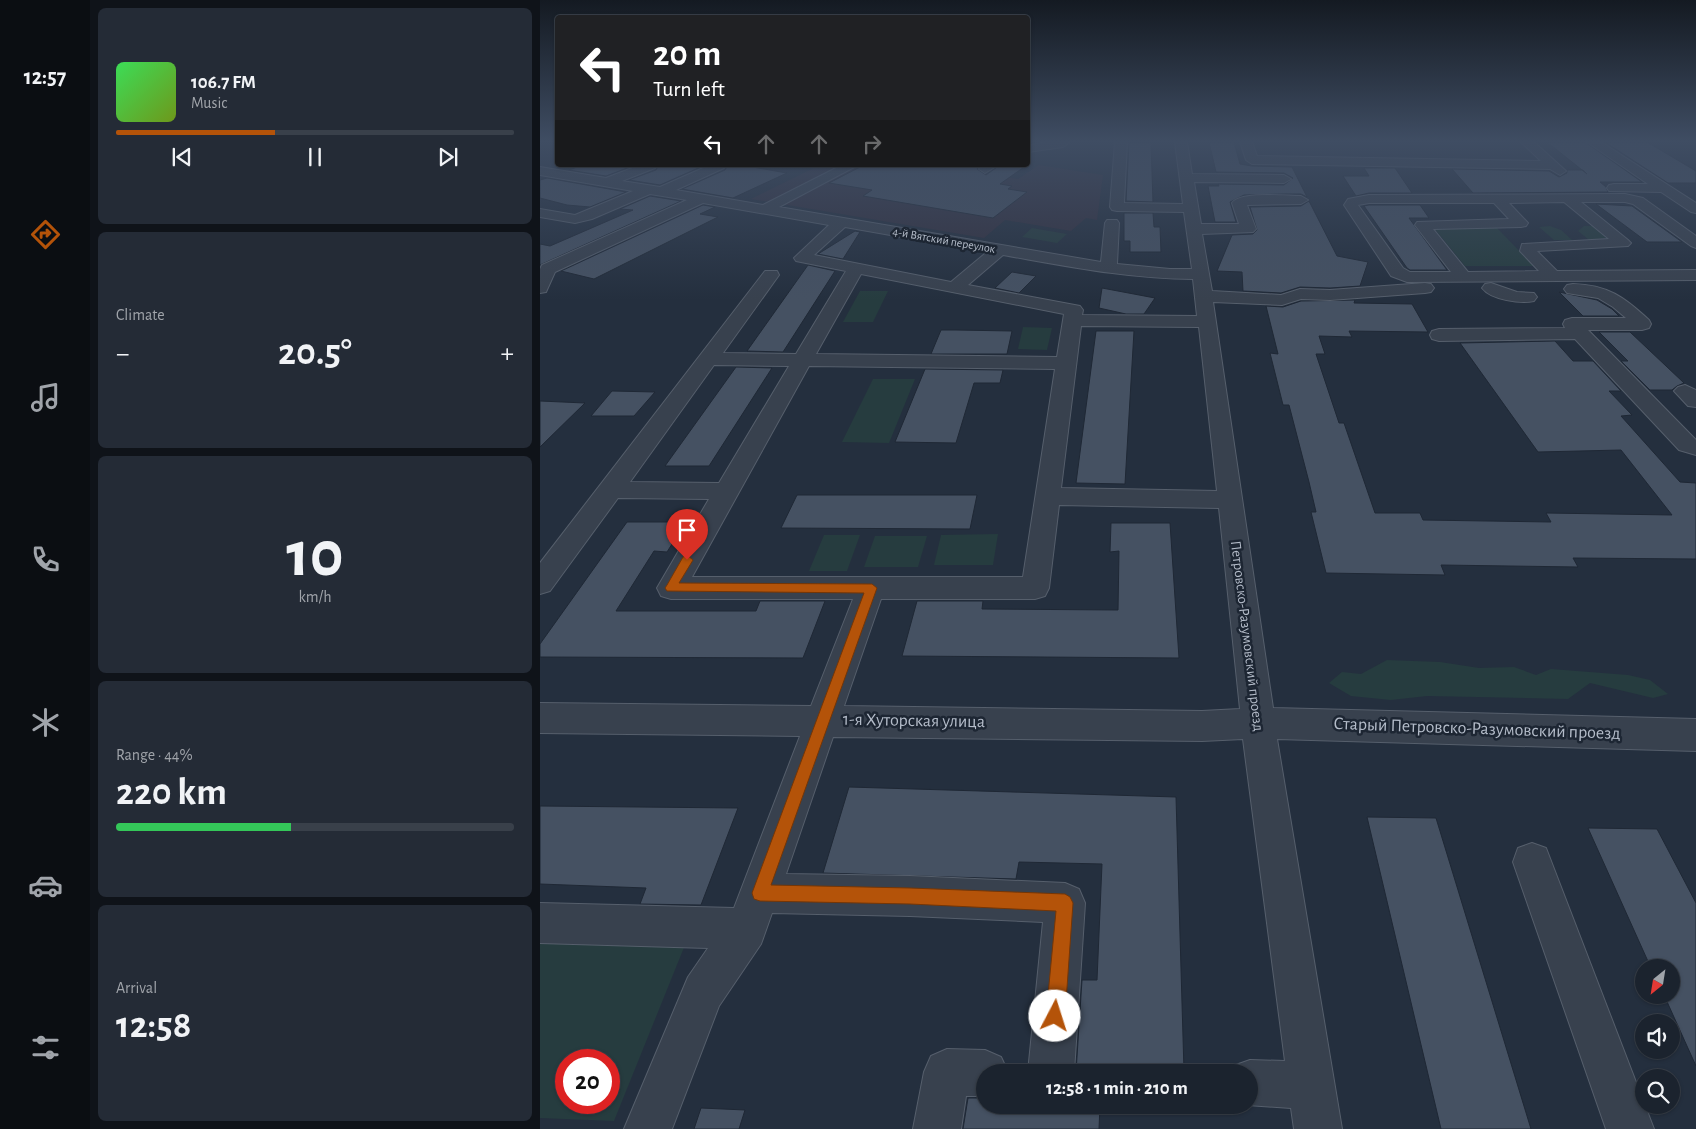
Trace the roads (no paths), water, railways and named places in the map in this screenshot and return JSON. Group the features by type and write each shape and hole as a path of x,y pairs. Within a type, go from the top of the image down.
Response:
{"street":[{"path":"540,213 575,219 636,195"},
{"name":"4-й Вятский переулок","path":"684,195 1109,268 1170,274 1201,274"},
{"path":"765,209 793,195"},
{"path":"1118,195 1117,207 1191,208"},
{"name":"Петровско-Разумовский проезд","path":"1189,195 1254,680 1258,724 1315,1108"},
{"path":"1547,195 1497,198 1369,199 1353,202 1351,205 1375,243 1400,274 1412,278 1696,275"},
{"path":"1554,277 1528,251 1528,247 1623,243 1575,195"},
{"path":"1593,195 1620,197 1638,202 1690,201"},
{"path":"1677,195 1690,201 1696,209"},
{"path":"734,204 750,196"},
{"path":"540,288 548,269 703,198"},
{"path":"1464,277 1422,225 1521,223 1497,198"},
{"path":"1194,229 1248,229 1239,203 1247,200 1301,200"},
{"path":"1638,202 1696,244"},
{"path":"610,206 628,207"},
{"path":"844,222 833,229 802,258 856,268 956,288 1074,310 1035,588 671,588 856,268"},
{"path":"1109,268 1112,223"},
{"path":"1680,250 1681,246 1696,244"},
{"path":"956,288 1000,249"},
{"path":"540,583 771,275"},
{"path":"1203,296 1282,300 1300,294 1330,295 1411,288 1586,289 1603,292 1616,299 1642,324 1572,324 1687,445 1696,448"},
{"path":"1491,288 1515,296 1528,297"},
{"path":"1072,320 1207,322"},
{"path":"1439,336 1580,333"},
{"path":"708,359 1066,363"},
{"path":"611,490 727,490"},
{"path":"1048,496 1230,500"},
{"path":"648,1129 703,992 753,911 872,588"},
{"name":"1-я Хуторская улица","path":"540,718 1202,726 1258,724"},
{"name":"Старый Петровско-Разумовский проезд","path":"1258,724 1696,735"},
{"path":"1532,862 1630,1129"},
{"path":"540,922 753,911 910,896 1065,903 1052,1064"},
{"path":"938,1129 947,1072 976,1073"},
{"path":"1258,1086 1315,1108"}]}
